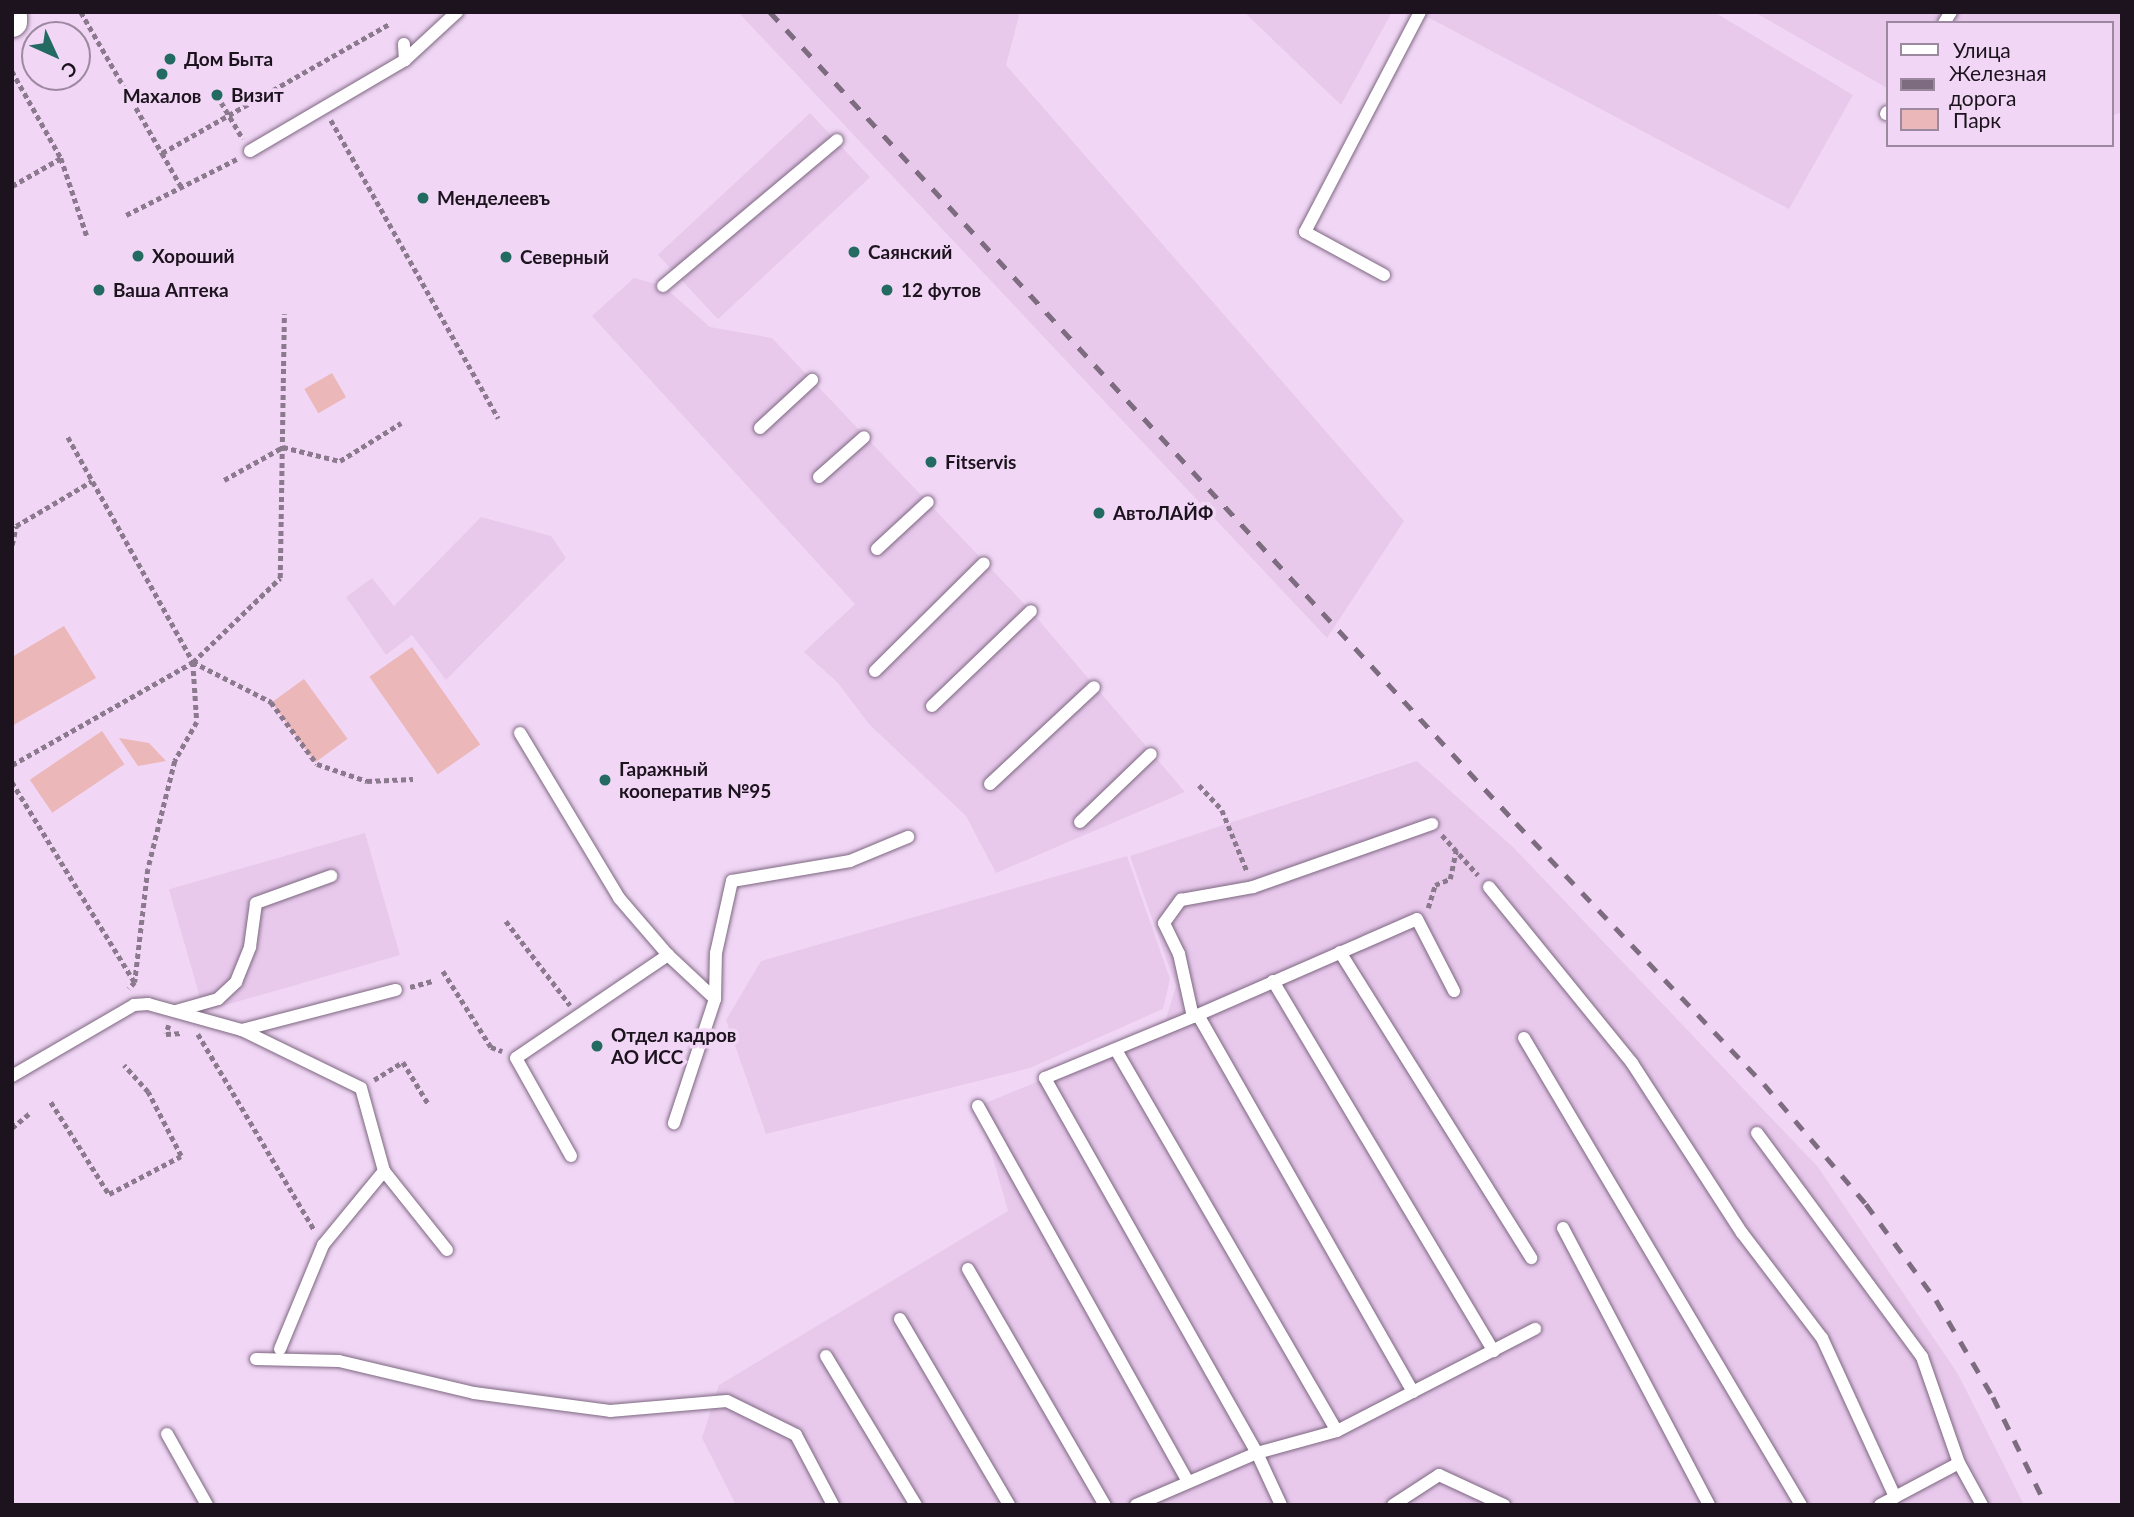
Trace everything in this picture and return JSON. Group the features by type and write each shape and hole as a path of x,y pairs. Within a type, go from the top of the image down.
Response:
{"lane":[{"path":"250,151 325,110 405,60 457,12"},
{"path":"1384,275 1306,232 1420,12"},
{"path":"404,44 405,60"},
{"path":"663,286 837,140"},
{"path":"760,428 812,380"},
{"path":"819,477 864,437"},
{"path":"877,549 928,502"},
{"path":"875,671 984,563"},
{"path":"932,705 1031,611"},
{"path":"990,784 1094,687"},
{"path":"520,733 618,898 668,956 715,999"},
{"path":"1080,822 1151,754"},
{"path":"1413,1392 1195,1016 1179,954 1164,923 1181,900 1253,887 1432,824"},
{"path":"674,1123 715,999 716,953 732,880 850,861 908,837"},
{"path":"175,1011 218,999 236,982 250,947 256,903 331,876"},
{"path":"1489,887 1632,1063 1742,1233 1822,1338 1895,1497"},
{"path":"1281,1505 1257,1453 1045,1079 1417,919 1454,991"},
{"path":"1340,952 1531,1258"},
{"path":"571,1156 516,1058 668,956"},
{"path":"1273,981 1493,1351"},
{"path":"242,1030 396,990"},
{"path":"12,1076 134,1005 175,1011 242,1030 361,1088 384,1171 447,1250"},
{"path":"1524,1038 1801,1505"},
{"path":"1116,1050 1336,1431"},
{"path":"978,1106 1187,1480"},
{"path":"1757,1133 1922,1357 1959,1463 1982,1505"},
{"path":"280,1349 323,1245 384,1171"},
{"path":"1563,1228 1709,1505"},
{"path":"968,1269 1105,1505"},
{"path":"900,1319 1009,1505"},
{"path":"1136,1505 1187,1480 1257,1453 1336,1431 1535,1329"},
{"path":"826,1356 916,1505"},
{"path":"256,1359 339,1361 474,1393 610,1411 727,1401 796,1435 833,1505"},
{"path":"167,1434 207,1505"},
{"path":"1880,1505 1959,1463"},
{"path":"1393,1505 1439,1475 1504,1505"}],"path":[{"path":"81,12 182,188"},
{"path":"162,152 391,23"},
{"path":"12,71 61,158 87,236"},
{"path":"126,215 250,151 217,95"},
{"path":"325,110 498,418"},
{"path":"12,186 61,158"},
{"path":"12,765 193,662 280,578 284,314"},
{"path":"224,481 282,447 340,461 401,424"},
{"path":"68,438 193,662 197,722 175,761 148,869 135,982 105,1021"},
{"path":"12,545 16,526 92,481"},
{"path":"193,662 271,702 317,764 367,781 413,779"},
{"path":"12,782 135,982"},
{"path":"1199,785 1222,810 1253,887"},
{"path":"1432,824 1489,887"},
{"path":"1435,885 1450,879 1456,851"},
{"path":"506,921 579,1017"},
{"path":"443,971 491,1047 501,1051"},
{"path":"166,1034 197,1032 323,1245"},
{"path":"361,1088 403,1062 429,1105"},
{"path":"51,1102 108,1194 181,1156 148,1091 124,1065"}],"shaded area":[{"path":"738,12 1020,12 1006,65 1404,521 1327,638"},
{"path":"1244,12 1392,12 1341,105"},
{"path":"1418,12 1714,12 1853,95 1789,209"},
{"path":"1754,12 2122,12 2122,112 2113,115 2113,21 1885,21 1885,87"},
{"path":"810,113 870,177 718,319 658,255"},
{"path":"634,278 663,286 710,327 772,338 1031,611 1185,792 996,873 966,816 869,724 838,683 804,652 855,604 592,316"},
{"path":"481,517 551,536 566,558 446,680 412,635 386,655 346,597 372,578 394,606"},
{"path":"1417,761 1513,847 1818,1167 1958,1374 2024,1505 736,1505 702,1438 719,1385 1008,1211 978,1106 1116,1050 1166,1019 1176,986 1130,856"},
{"path":"365,833 400,955 204,1011 169,889"},
{"path":"1127,856 1170,979 1163,1009 1030,1068 766,1134 726,1020 761,961"}],"green space":[{"path":"332,373 346,397 318,413 304,389"},
{"path":"64,626 96,678 12,726 12,657"},
{"path":"412,647 480,744 438,774 369,677"},
{"path":"304,679 347,739 315,762 272,703"},
{"path":"102,731 124,764 52,813 30,780"},
{"path":"119,738 149,743 166,761 138,766"}],"railway":[{"path":"770,12 1516,823 1764,1084 1866,1204 1936,1300 1993,1397 2046,1505"}],"place":[{"name":"Дом Быта","path":"170,59"},
{"name":"Махалов","path":"162,74"},
{"name":"Визит","path":"217,95"},
{"name":"Менделеевъ","path":"423,198"},
{"name":"Саянский","path":"854,252"},
{"name":"Хороший","path":"138,256"},
{"name":"Северный","path":"506,257"},
{"name":"Ваша Аптека","path":"99,290"},
{"name":"12 футов","path":"887,290"},
{"name":"Fitservis","path":"931,462"},
{"name":"АвтоЛАЙФ","path":"1099,513"},
{"name":"Гаражный кооператив №95","path":"605,780"},
{"name":"Отдел кадров АО ИСС","path":"597,1046"}]}
